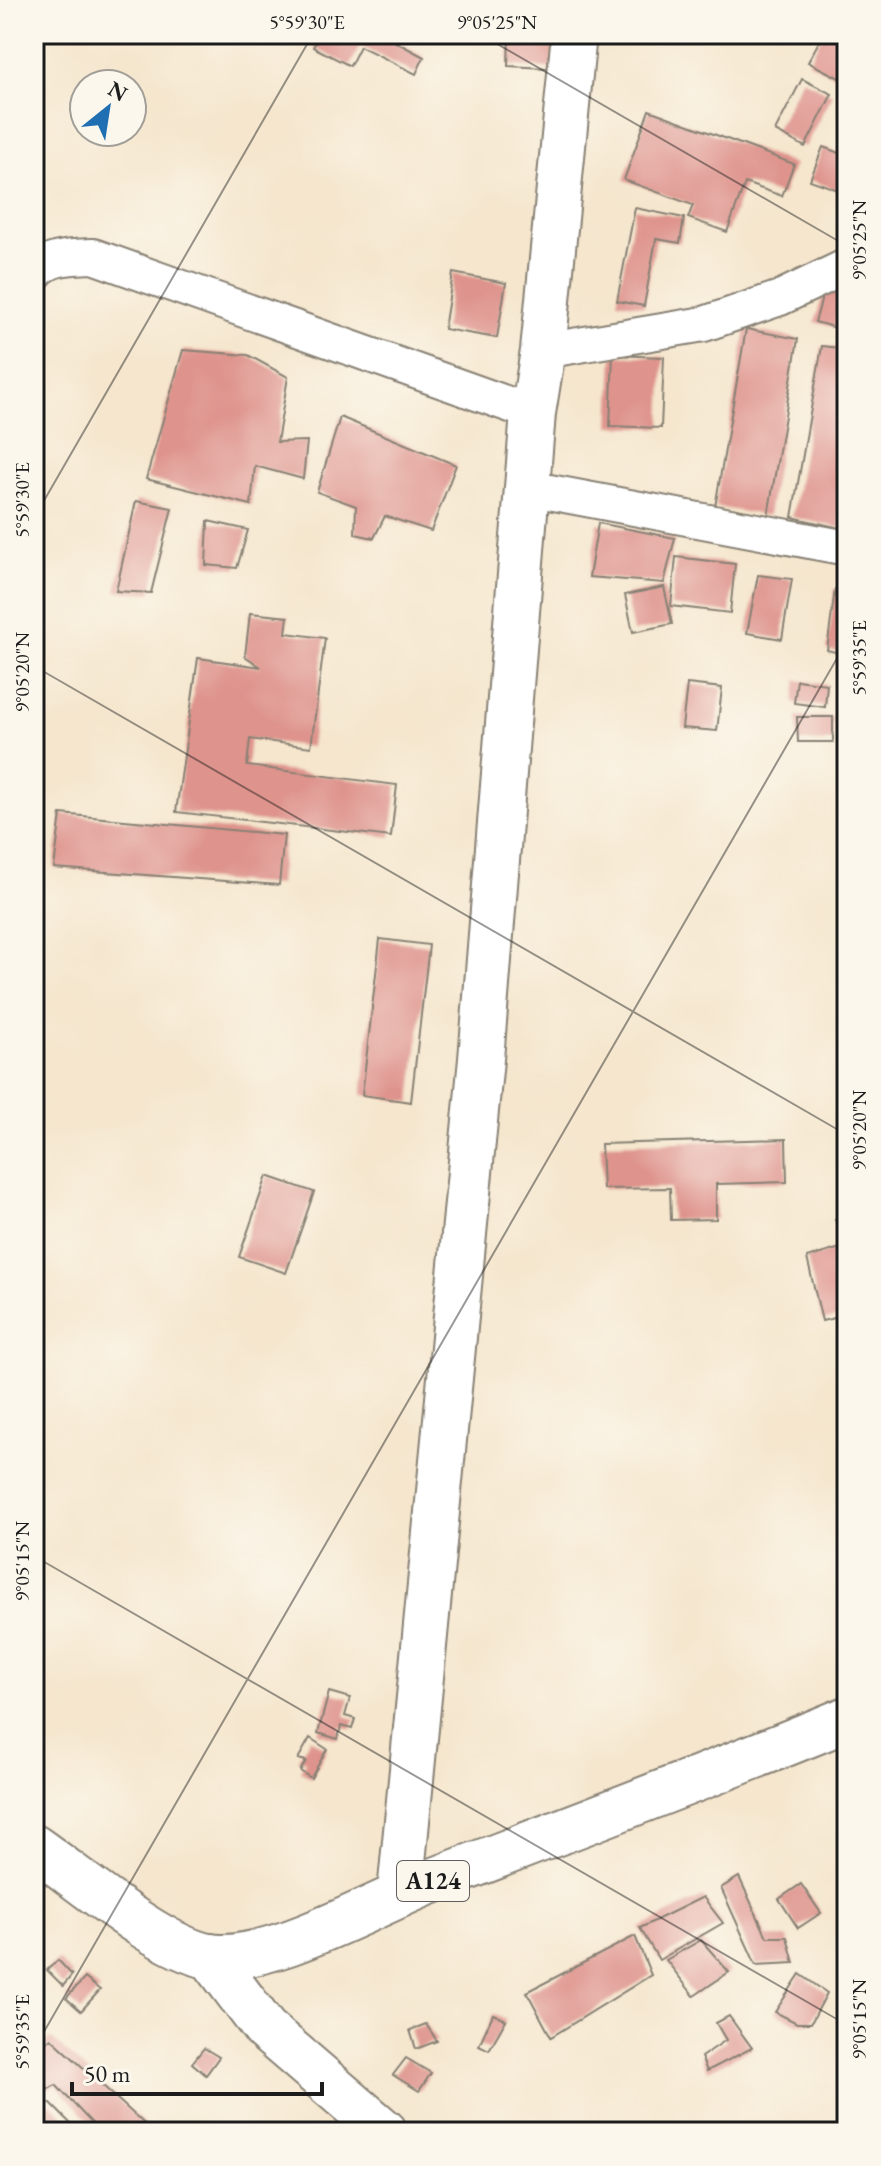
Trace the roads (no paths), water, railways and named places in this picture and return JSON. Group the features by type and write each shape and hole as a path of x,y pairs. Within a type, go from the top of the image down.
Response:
{"main road":[{"path":"400,1893 480,1075 533,413 543,351 574,34"},
{"name":"A124","path":"34,1847 179,1946 210,1956 243,1954 319,1933 400,1893 847,1719"},
{"path":"210,1956 265,2029 385,2132"}],"street":[{"path":"34,275 39,268 63,257 93,256 533,413"},
{"path":"543,351 704,324 780,298 847,266"},
{"path":"528,488 847,548"}]}
